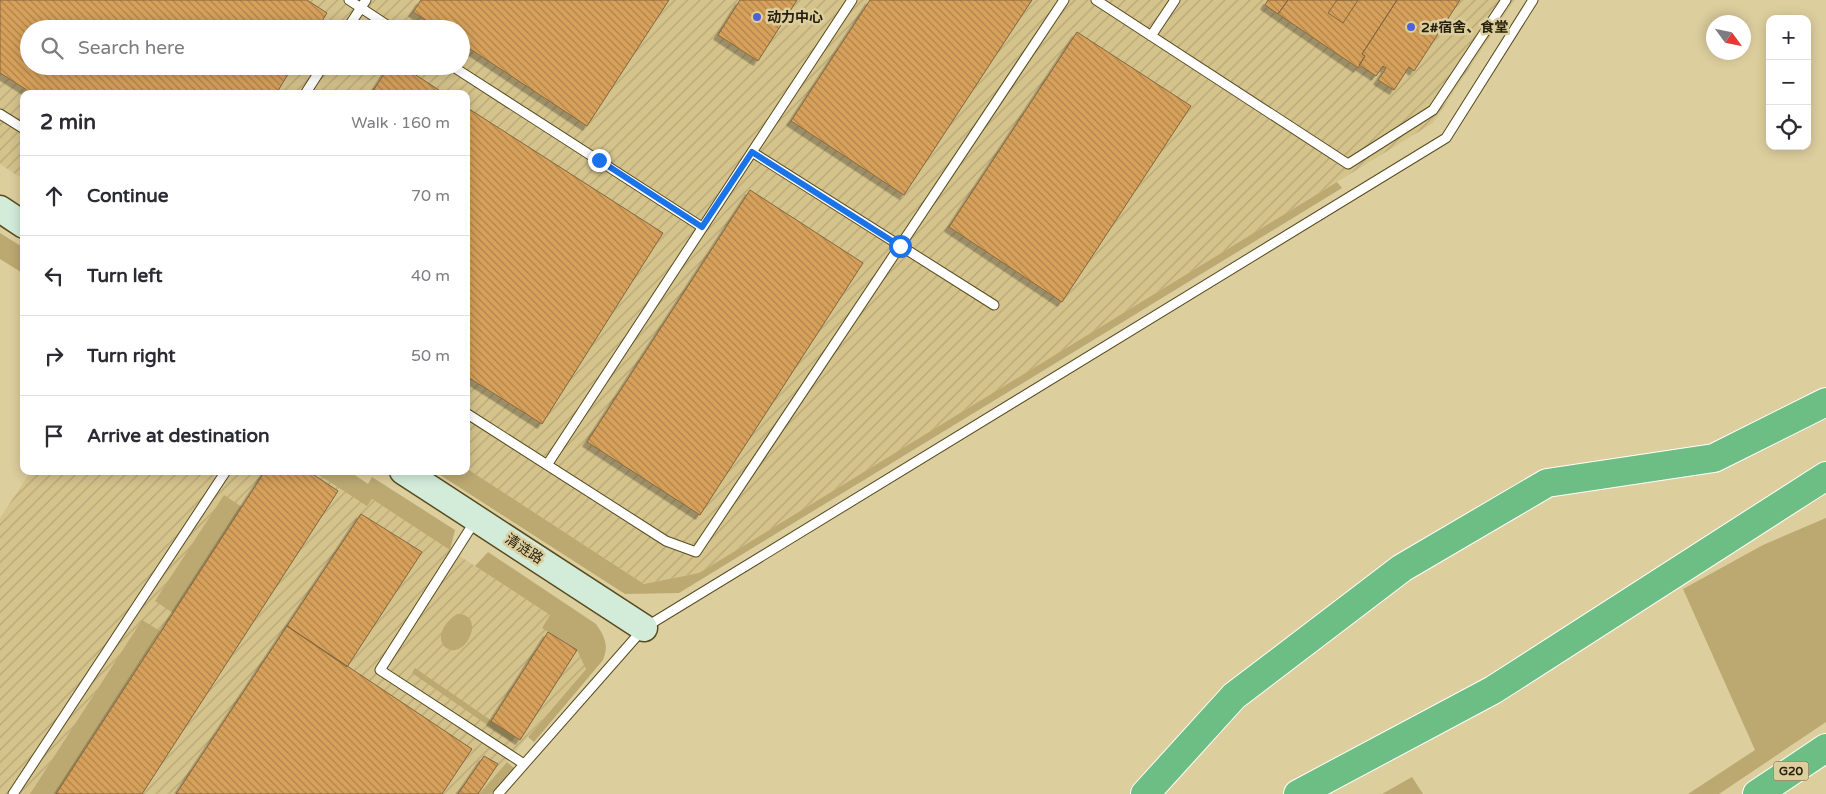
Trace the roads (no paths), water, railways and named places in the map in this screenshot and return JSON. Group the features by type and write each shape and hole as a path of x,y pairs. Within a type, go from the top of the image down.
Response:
{"highway":[{"path":"1145,794 1234,696 1402,568 1547,484 1714,458 1826,402"},
{"path":"1298,794 1493,690 1826,476"},
{"path":"1796,494 1826,489"},
{"name":"G20","path":"1757,794 1826,748"}],"street":[{"path":"0,209 20,222"},
{"name":"清涟路","path":"409,475 644,628"}],"lane":[{"path":"348,0 363,4 382,20"},
{"path":"547,465 852,0"},
{"path":"470,416 666,541 696,552 1064,0"},
{"path":"1096,0 1348,164 1433,110 1506,0"},
{"path":"1151,36 1175,0"},
{"path":"498,794 644,628 1446,138 1533,0"},
{"path":"353,20 363,4"},
{"path":"308,90 317,75"},
{"path":"466,75 702,227"},
{"path":"0,114 20,126"},
{"path":"752,152 994,304"},
{"path":"13,794 223,475"},
{"path":"476,519 380,670 524,764"}],"place":[{"name":"动力中心","path":"757,17"},
{"name":"2#宿舍、食堂","path":"1411,27"}]}
